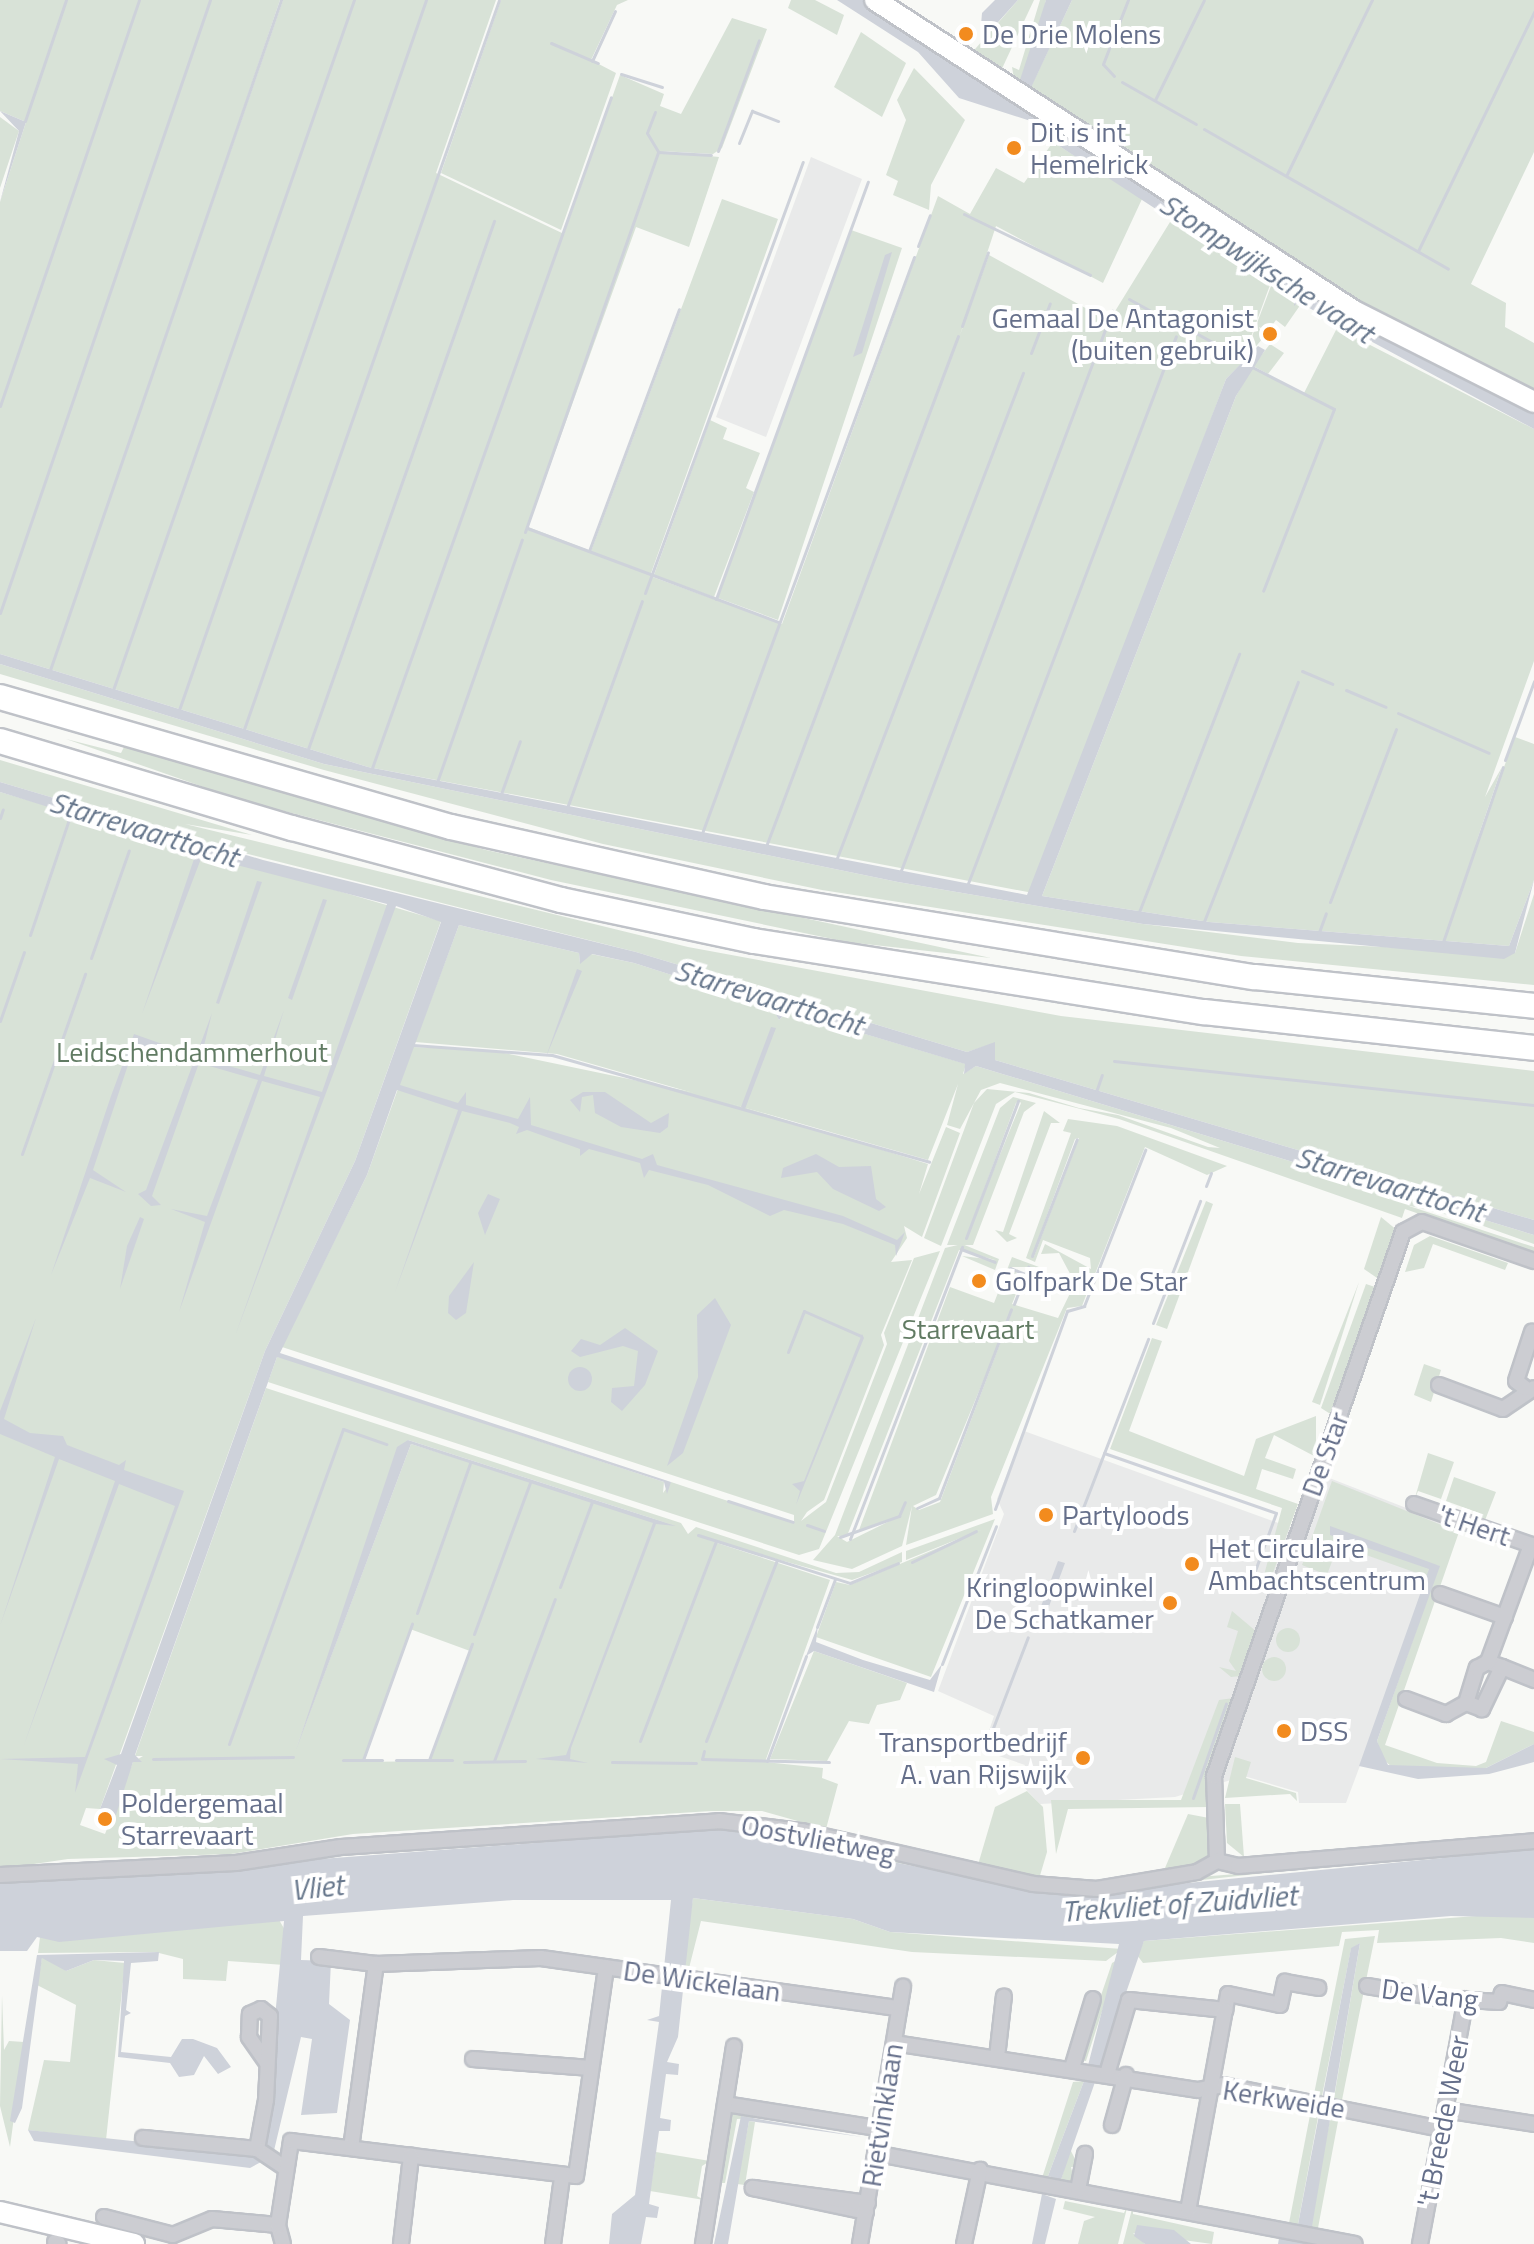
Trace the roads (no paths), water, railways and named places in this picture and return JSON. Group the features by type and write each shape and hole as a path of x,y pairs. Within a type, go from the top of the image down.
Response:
{"highway":[{"path":"0,697 451,827 764,897 1255,977 1534,1006"},
{"path":"0,741 367,848 754,941 1204,1012 1534,1048"}],"street":[{"path":"875,0 1354,311 1534,402"},
{"name":"De Star","path":"1217,1861 1214,1776 1403,1232 1422,1222 1534,1261"},
{"path":"1439,1385 1503,1409 1530,1388 1516,1381 1532,1332"},
{"name":"'t Hert","path":"1414,1504 1532,1546"},
{"path":"1466,1703 1482,1709 1490,1701 1505,1617 1532,1546"},
{"path":"1440,1594 1505,1617"},
{"path":"1406,1699 1446,1714 1466,1703 1477,1668 1495,1665 1534,1680"},
{"name":"Oostvlietweg","path":"0,1875 236,1863 341,1847 719,1821 802,1831 1041,1886 1119,1887 1197,1872 1217,1861 1321,1859 1534,1841"},
{"path":"319,1957 376,1964 541,1958 606,1967"},
{"path":"351,2148 376,1964"},
{"name":"De Wickelaan","path":"562,2177 576,2176 606,1967 899,2008"},
{"path":"1188,2211 1228,1994 1280,2005 1285,1982 1318,1988"},
{"name":"De Vang","path":"1367,1986 1499,2002 1502,1993 1534,2000"},
{"name":"Rietvinklaan","path":"860,2244 879,2154 903,1987"},
{"path":"997,2057 1004,1996"},
{"path":"1078,2069 1093,1999"},
{"name":"'t Breede Weer","path":"1420,2244 1466,1999"},
{"path":"1103,2073 1129,2000 1225,2010"},
{"name":"Kerkweide","path":"894,2043 1212,2087 1335,2107 1442,2129"},
{"path":"703,2244 734,2046"},
{"path":"473,2059 591,2068"},
{"path":"261,2154 267,2063"},
{"path":"1112,2125 1126,2075"},
{"path":"725,2104 883,2129"},
{"path":"1445,2110 1534,2124"},
{"path":"143,2138 261,2154 285,2168"},
{"path":"283,2244 278,2225 291,2141 562,2177 553,2244"},
{"path":"879,2154 980,2170 1355,2244"},
{"path":"1078,2190 1085,2154"},
{"path":"401,2244 411,2156"},
{"path":"964,2244 980,2170"},
{"path":"867,2207 753,2188 867,2207"},
{"path":"104,2217 173,2235 212,2219 278,2225"},
{"path":"2,2218 110,2244"},
{"path":"2,2218 134,2244"}],"water":[{"name":"Stompwijksche vaart","path":"837,0 866,0 1011,96 1534,408 1534,429 1298,302 1294,306 1294,299 1053,142 1043,125 959,98 918,52"},
{"path":"995,0 1018,0 991,30 981,25 982,13"},
{"path":"1046,0 1072,0 1030,90 1019,83"},
{"path":"0,111 26,122 0,202 19,131"},
{"path":"892,252 862,353 853,357 885,255"},
{"path":"1258,346 1265,350 1236,396 1042,896 1209,922 1509,946 1534,880 1515,953 1504,959 1143,924 898,882 324,764 0,664 0,654 368,767 1027,895 1226,379"},
{"name":"Starrevaarttocht","path":"0,782 263,860 636,952 967,1052 995,1042 995,1060 1534,1220 1534,1235 976,1066 964,1074 965,1064 788,1011 779,1020 772,1007 634,963 592,954 580,964 579,953 459,925 400,1085 458,1103 466,1092 466,1105 518,1119 530,1097 531,1125 642,1159 653,1154 657,1165 843,1216 897,1240 905,1232 896,1256 895,1245 843,1224 784,1210 770,1216 708,1185 649,1170 644,1178 640,1163 589,1149 580,1156 580,1149 527,1130 516,1134 519,1127 510,1123 462,1111 395,1292 458,1110 397,1090 367,1175 280,1353 671,1482 667,1494 664,1482 277,1357 135,1755 142,1762 133,1762 116,1815 100,1809 117,1765 104,1759 121,1754 265,1351 355,1161 441,922 396,906 235,1336 320,1097 262,1081 179,1312 205,1222 171,1209 207,1216 258,1080 199,1063 152,1196 161,1205 151,1206 138,1194 146,1190 194,1061 134,1047 93,1170 126,1192 90,1178 51,1275 111,1096 134,1034 196,1056 212,1013 201,1058 260,1075 284,1010 264,1076 322,1092 387,904 202,856 142,1014 196,853 0,792"},
{"path":"257,881 262,882 219,1004 216,1003"},
{"path":"323,899 327,900 292,1000 288,998"},
{"path":"577,969 582,971 546,1057 547,1054"},
{"path":"771,1027 776,1028 745,1109 741,1107"},
{"path":"583,1092 605,1092 651,1123 669,1113 668,1127 660,1133 621,1127 595,1113 593,1095 582,1097 580,1112 570,1100"},
{"path":"816,1154 839,1167 871,1166 876,1199 886,1207 879,1211 833,1189 817,1172 781,1178 783,1168"},
{"path":"488,1194 500,1199 485,1235 478,1213"},
{"path":"140,1217 144,1219 120,1289 127,1246"},
{"path":"474,1262 466,1313 456,1320 448,1313 449,1296"},
{"path":"715,1298 731,1325 683,1453 667,1466 698,1377 697,1315"},
{"path":"36,1318 4,1419 30,1433 63,1436 67,1445 119,1465 126,1460 124,1470 184,1491 75,1793 78,1764 0,1759 85,1757 175,1506 119,1484 24,1745 115,1481 59,1459 0,1626 55,1457 0,1434 0,1411"},
{"path":"625,1328 658,1351 645,1385 622,1411 611,1402 612,1388 634,1386 638,1351 623,1346 580,1357 571,1351 581,1339 600,1345"},
{"path":"862,1334 864,1338 796,1505 800,1491 792,1484 804,1481"},
{"path":"580,1367 588,1371 592,1379 588,1387 580,1391 572,1387 568,1379 572,1371"},
{"path":"408,1440 676,1526 656,1524 571,1748 570,1759 588,1763 536,1759 566,1755 653,1523 411,1444 296,1750 397,1447"},
{"path":"1330,1526 1440,1566 1377,1741 1388,1765 1486,1768 1534,1744 1534,1762 1489,1774 1418,1779 1359,1766 1429,1569 1330,1535"},
{"path":"1058,1561 1065,1563 1044,1620 1037,1617"},
{"path":"818,1625 816,1642 863,1660 930,1680 942,1664 934,1692 814,1651 806,1656"},
{"path":"720,1829 1065,1895 1534,1849 1534,1918 1451,1916 1144,1941 1061,2180 1048,2176 1084,2081 1119,1944 890,1932 853,1919 693,1898 678,2037 667,2062 679,2064 678,2075 666,2074 660,2118 671,2120 670,2131 659,2131 649,2204 659,2207 657,2218 646,2217 641,2244 609,2244 612,2214 635,2195 659,2022 647,2020 659,2016 671,1900 513,1900 303,1916 301,1960 331,1961 329,2004 350,2020 337,2113 301,2115 312,2039 301,2037 272,2159 263,2146 284,1921 59,1942 37,1937 27,1951 0,1951 0,1883"},
{"path":"1360,1943 1309,2244 1278,2244 1279,2238 1295,2240 1351,1948"},
{"path":"159,1952 158,1961 131,1963 126,2010 131,2013 125,2016 121,2052 171,2057 182,2039 193,2039 217,2048 231,2067 218,2074 204,2056 194,2075 179,2077 170,2063 118,2057 124,1961 94,1960 66,1971 42,1958 22,2108 15,2123 10,2121 37,1955"},
{"path":"741,2116 862,2137 749,2121 728,2244 714,2244"},
{"path":"28,2130 257,2154 261,2162 250,2168 34,2141"},
{"path":"1042,2194 1056,2199 1045,2244 1032,2244"},
{"path":"1137,2225 1174,2230 1191,2244 1145,2244 1134,2236"}],"waterway":[{"path":"25,121 66,0"},
{"path":"0,406 139,0"},
{"path":"0,613 210,0"},
{"path":"50,670 281,0"},
{"path":"113,690 354,0"},
{"path":"179,710 426,0"},
{"path":"243,732 499,0"},
{"path":"1114,76 1103,64 1128,0"},
{"path":"1155,100 1204,0"},
{"path":"1287,174 1372,0"},
{"path":"592,61 615,11"},
{"path":"1418,251 1534,12"},
{"path":"718,151 759,40"},
{"path":"551,43 598,63"},
{"path":"621,74 662,87"},
{"path":"1122,82 1196,124"},
{"path":"372,768 611,97"},
{"path":"739,143 752,111 778,121"},
{"path":"655,112 647,133 658,151"},
{"path":"1204,129 1448,269"},
{"path":"525,532 658,152 711,155"},
{"path":"645,593 803,162"},
{"path":"716,599 868,182"},
{"path":"964,214 1090,275"},
{"path":"918,246 930,215"},
{"path":"308,749 494,221"},
{"path":"962,326 988,252"},
{"path":"701,836 914,257"},
{"path":"1129,299 1180,327"},
{"path":"1031,353 1050,303"},
{"path":"589,551 679,309"},
{"path":"900,873 1112,311"},
{"path":"1194,332 1234,354"},
{"path":"765,849 958,336"},
{"path":"967,886 1176,336"},
{"path":"1252,367 1334,409 1263,591"},
{"path":"835,863 1023,373"},
{"path":"527,528 778,622"},
{"path":"436,785 522,540"},
{"path":"567,808 642,601"},
{"path":"1139,912 1239,654"},
{"path":"1302,671 1332,684"},
{"path":"1505,760 1534,681"},
{"path":"1203,924 1298,682"},
{"path":"1346,690 1386,707"},
{"path":"1398,713 1489,753"},
{"path":"1330,902 1396,729"},
{"path":"501,794 520,741"},
{"path":"1442,945 1503,767"},
{"path":"0,818 3,809"},
{"name":"Starrevaarttocht","path":"30,935 72,810"},
{"name":"Starrevaarttocht","path":"91,958 129,850"},
{"path":"1318,935 1326,913"},
{"path":"0,1021 24,952"},
{"path":"22,1154 85,974"},
{"path":"413,1045 552,1055 929,1162"},
{"path":"1114,1061 1534,1105"},
{"path":"1096,1092 1102,1075"},
{"path":"966,1238 1018,1101"},
{"path":"1032,1256 1077,1139"},
{"path":"995,1509 1067,1311 1084,1306 1145,1150"},
{"path":"1206,1186 1211,1173"},
{"path":"1153,1323 1200,1201"},
{"path":"850,1539 962,1247"},
{"path":"961,1249 995,1262"},
{"path":"1014,1304 1028,1267"},
{"path":"1010,1268 1025,1274"},
{"path":"917,1508 939,1498 1011,1309"},
{"path":"788,1352 804,1311 861,1336"},
{"path":"1074,1531 1148,1339"},
{"path":"229,1744 343,1429 386,1444"},
{"path":"1104,1453 1276,1513 1252,1579"},
{"path":"417,1613 470,1463"},
{"path":"474,1634 530,1483"},
{"path":"728,1501 793,1522"},
{"path":"560,1587 592,1502"},
{"path":"840,1537 899,1516 905,1502"},
{"path":"807,1525 824,1531"},
{"path":"942,1664 996,1526"},
{"path":"912,1562 976,1531"},
{"path":"698,1535 850,1583 898,1563"},
{"path":"640,1741 716,1541"},
{"path":"706,1741 777,1560"},
{"path":"817,1627 835,1579"},
{"path":"494,1761 555,1599"},
{"path":"363,1760 412,1624"},
{"path":"988,1741 1028,1637"},
{"path":"429,1760 472,1644"},
{"path":"767,1761 806,1656"},
{"path":"1193,1798 1226,1704"},
{"path":"704,1751 702,1759 829,1762"},
{"path":"153,1759 293,1757"},
{"path":"343,1760 382,1760"},
{"path":"396,1760 452,1760"},
{"path":"464,1762 525,1761"},
{"path":"612,1762 696,1763"}],"place":[{"name":"De Drie Molens","path":"966,34"},
{"name":"Dit is int Hemelrick","path":"1014,148"},
{"name":"Gemaal De Antagonist (buiten gebruik)","path":"1270,334"},
{"name":"Golfpark De Star","path":"979,1281"},
{"name":"Partyloods","path":"1046,1515"},
{"name":"Het Circulaire Ambachtscentrum","path":"1192,1564"},
{"name":"Kringloopwinkel De Schatkamer","path":"1170,1603"},
{"name":"DSS","path":"1284,1731"},
{"name":"Transportbedrijf A. van Rijswijk","path":"1083,1758"},
{"name":"Poldergemaal Starrevaart","path":"105,1819"}],"park label":[{"name":"Leidschendammerhout","path":"192,1052"},
{"name":"Starrevaart","path":"968,1329"}],"water label":[{"name":"Vliet","path":"317,1887"},
{"name":"Trekvliet of Zuidvliet","path":"1179,1903"}]}
